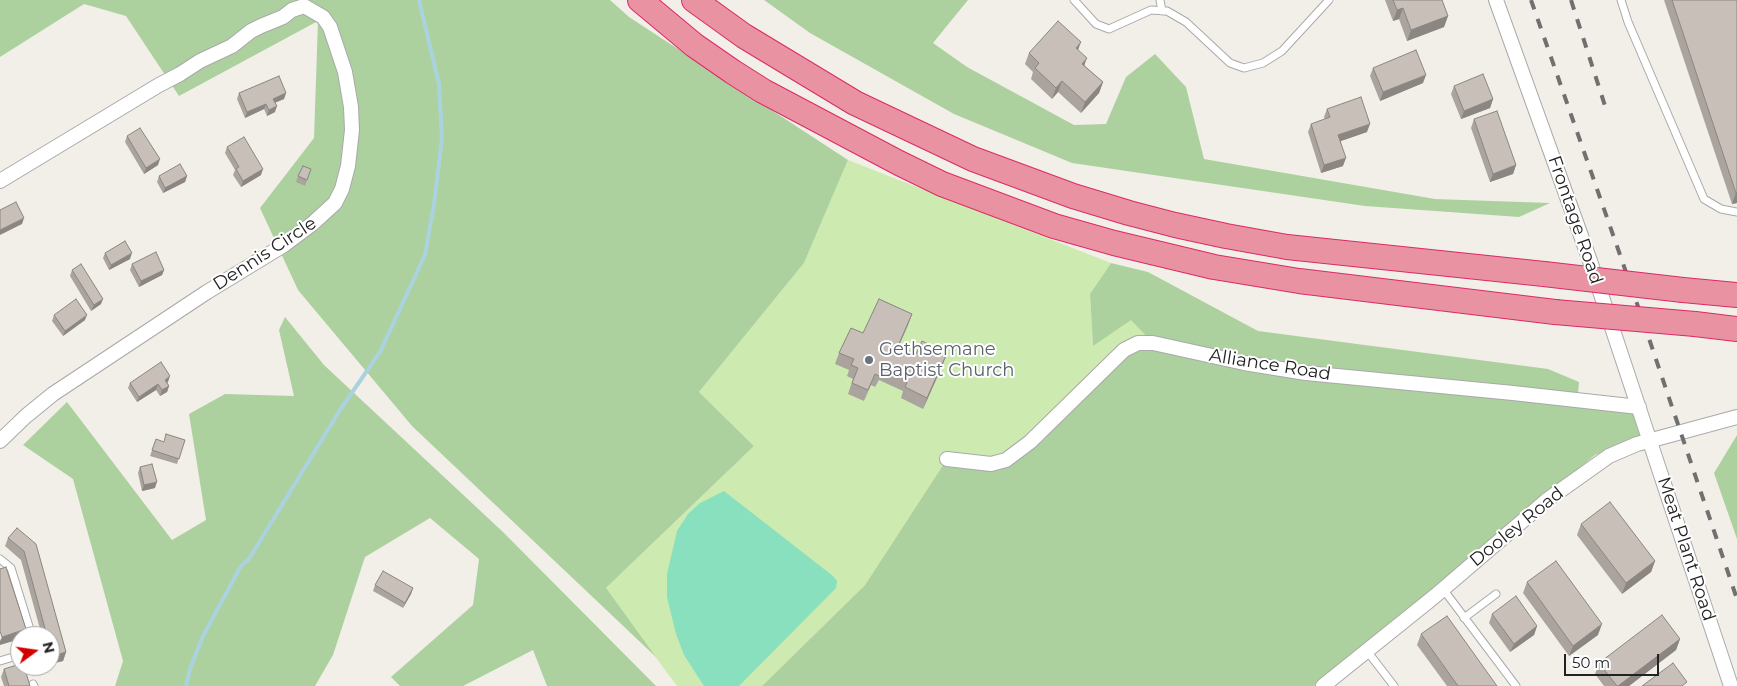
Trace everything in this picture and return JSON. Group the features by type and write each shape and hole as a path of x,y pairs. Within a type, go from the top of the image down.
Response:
{"highway":[{"path":"640,0 694,45 763,91 933,180 1054,226 1114,243 1214,267 1299,281 1555,312 1737,329"},
{"path":"694,0 744,36 856,103 973,159 1073,196 1130,213 1175,225 1287,247 1737,295"}],"street":[{"name":"Frontage Road","path":"1496,0 1589,258 1651,441"},
{"name":"Dennis Circle","path":"0,181 200,61 232,46 251,31 283,18 292,10 304,6 323,17 330,27 344,72 351,107 352,130 348,166 342,188 335,203 312,224 284,245 198,297 53,394 0,441"},
{"name":"Alliance Road","path":"947,459 991,464 1006,460 1030,442 1124,350 1138,343 1153,343 1244,363 1306,373 1513,392 1639,407"},
{"name":"Dooley Road","path":"1323,686 1547,500 1609,456 1623,449 1737,417"},
{"name":"Meat Plant Road","path":"1651,441 1731,686"}],"lane":[{"path":"1074,0 1096,24 1109,29 1150,10 1167,12 1186,22 1230,63 1244,68 1263,63 1282,51 1329,0"},
{"path":"1160,0 1162,11"},
{"path":"1621,0 1628,22 1704,198 1721,209 1737,212"},
{"path":"0,559 12,568 29,626"},
{"path":"1442,589 1516,686"},
{"path":"1464,618 1496,594"},
{"path":"1367,651 1394,686"}],"green space":[{"path":"0,0 610,0 629,17 848,160 804,263 699,392 754,446 606,588 656,657 412,426 298,290 260,208 314,138 318,21 179,96 126,16 84,4 0,57"},
{"path":"764,0 968,0 933,43 967,67 1074,125 1106,124 1126,77 1155,54 1186,87 1204,159 1435,199 1550,203 1519,217 1365,206 1072,163 954,114 810,33"},
{"path":"848,160 1111,263 1090,294 1093,345 1131,319 1153,343 1006,460 947,459 865,585 762,686 677,686 605,589 754,446 699,392 804,263"},
{"path":"1111,263 1148,272 1258,331 1548,369 1579,382 1577,405 1635,412 1643,435 1595,455 1314,686 762,686 865,585 947,459 1006,460 1114,361 1152,342 1131,320 1093,346 1090,294"},
{"path":"285,317 324,365 503,532 656,686 547,686 533,650 463,686 400,686 391,677 473,605 479,559 430,518 365,557 333,655 315,686 115,686 123,661 73,479 23,445 67,402 172,540 206,520 189,414 225,394 294,396 279,330"},
{"path":"1737,435 1737,539 1714,473"},
{"path":"724,491 837,581 836,588 739,686 704,686 684,655 676,634 667,597 667,574 677,531 688,514 700,503"}],"building":[{"path":"1393,0 1442,0 1448,16 1411,30 1403,8 1397,10"},
{"path":"1672,0 1737,0 1737,193 1736,193"},
{"path":"1058,21 1081,42 1076,48 1087,58 1082,64 1103,82 1085,102 1062,81 1056,88 1035,68 1039,63 1029,53"},
{"path":"1416,50 1426,75 1383,92 1373,68"},
{"path":"1483,74 1493,99 1464,111 1454,86"},
{"path":"279,76 286,93 273,99 277,106 269,110 266,104 247,112 239,93"},
{"path":"1361,97 1370,124 1338,135 1346,158 1324,165 1311,124 1330,117 1327,109"},
{"path":"1497,111 1516,165 1493,174 1474,119"},
{"path":"140,128 160,159 146,168 127,136"},
{"path":"244,137 263,169 243,181 236,169 239,167 227,147"},
{"path":"180,164 187,176 165,188 159,176"},
{"path":"303,166 311,169 307,180 298,176"},
{"path":"16,202 24,218 0,230 0,210"},
{"path":"125,241 132,253 111,265 105,253"},
{"path":"156,252 164,270 141,281 132,264"},
{"path":"81,264 103,299 94,305 72,270"},
{"path":"76,299 87,315 65,331 54,315"},
{"name":"Gethsemane Baptist Church","path":"879,299 912,314 898,346 916,354 922,341 947,353 927,398 905,387 908,380 883,369 879,376 875,374 868,390 852,383 858,368 851,365 854,359 839,353 851,328 863,333"},
{"path":"161,362 170,376 165,380 169,386 162,390 158,384 139,397 130,383"},
{"path":"166,434 185,440 179,459 152,450 156,439 164,442"},
{"path":"152,464 157,482 144,485 140,467"},
{"path":"1610,502 1655,561 1626,583 1581,524"},
{"path":"17,528 36,544 59,626 44,626 24,551 8,538"},
{"path":"1556,561 1602,624 1573,646 1527,582"},
{"path":"6,567 25,626 10,626 10,634 2,637 0,631 0,569"},
{"path":"383,571 413,588 405,603 375,585"},
{"path":"1516,596 1537,626 1514,644 1492,614"},
{"path":"1662,615 1680,639 1617,686 1599,663"},
{"path":"1447,616 1497,686 1458,686 1421,634"},
{"path":"60,630 66,652 60,654"},
{"path":"1673,663 1687,682 1682,686 1642,686"},
{"path":"10,667 10,676 27,676 30,686 9,686 4,669"}],"waterway":[{"path":"186,686 190,669 203,636 241,566 249,559 340,410 380,352 425,255 434,204 442,138 439,84 419,0"}],"railway":[{"path":"1531,0 1641,315 1737,599"},
{"path":"1571,0 1606,109"}],"place":[{"name":"Gethsemane Baptist Church","path":"869,360"}]}
